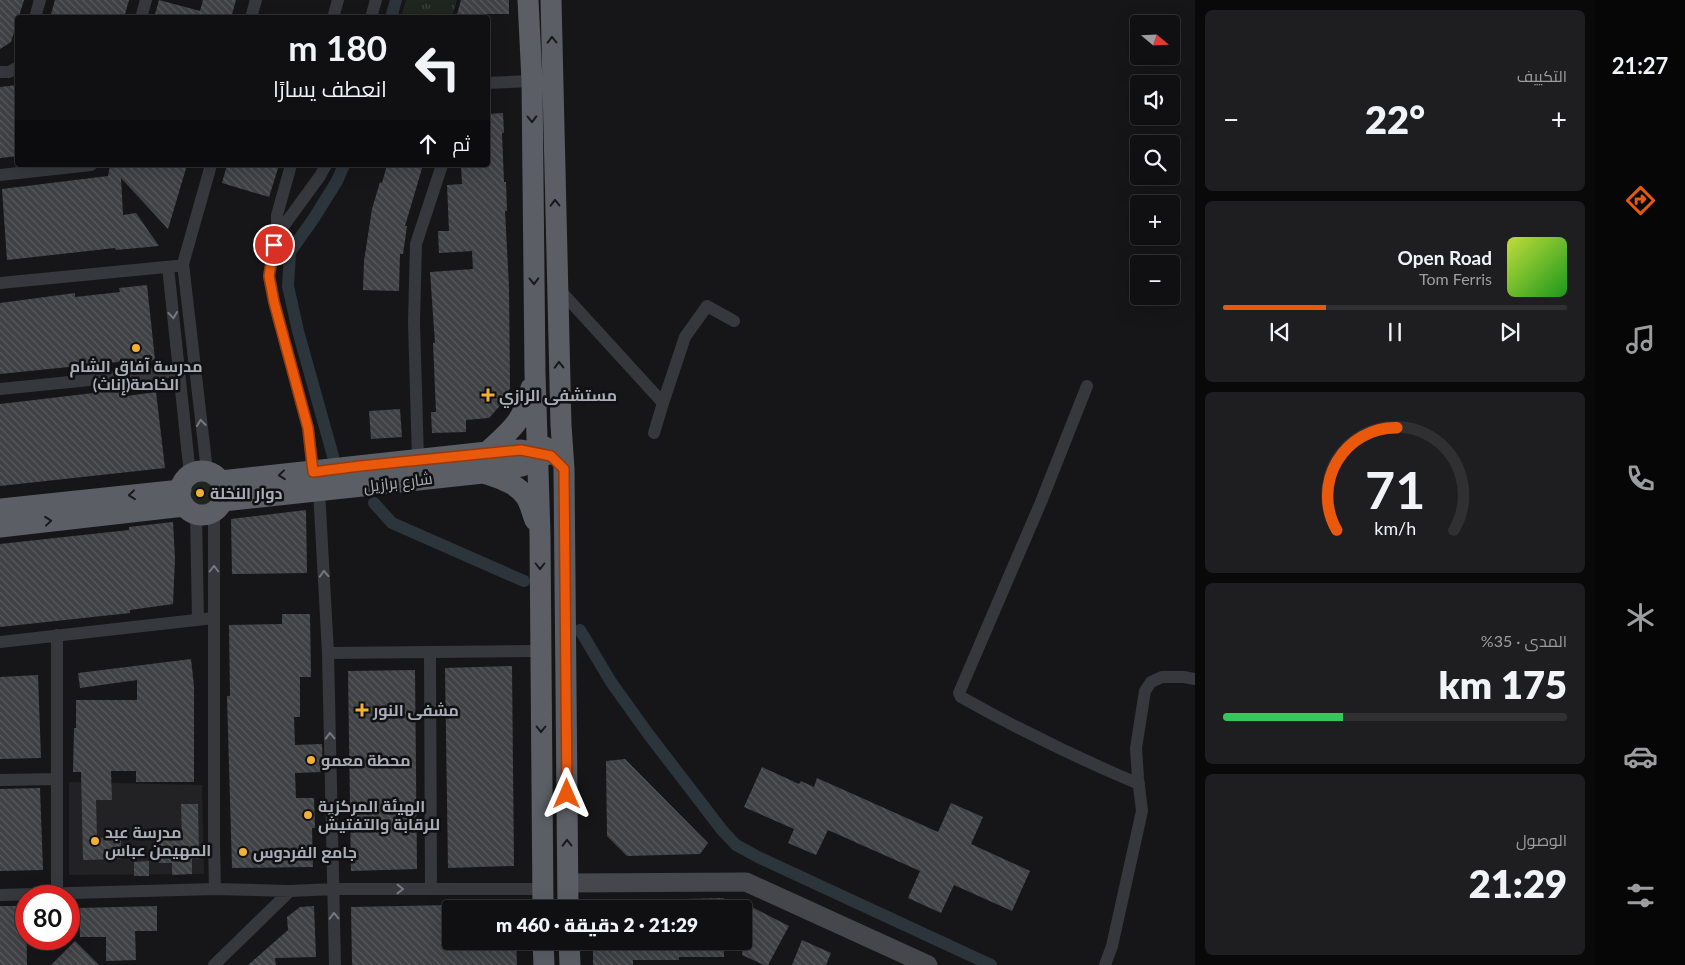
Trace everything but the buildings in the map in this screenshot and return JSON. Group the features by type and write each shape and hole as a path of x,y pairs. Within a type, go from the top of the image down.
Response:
{"highway":[{"path":"528,0 532,81 535,373 540,535 543,899"},
{"path":"551,0 560,425 564,469 568,900"},
{"path":"485,462 515,427 524,410 535,373"},
{"path":"485,462 522,466 551,444 560,425"},
{"path":"538,453 551,456 564,469"},
{"name":"شارع برازيل","path":"316,482 418,460 485,462 526,497 540,535"},
{"name":"شارع برازيل","path":"0,509 202,494 485,462"},
{"name":"شارع برازيل","path":"0,527 202,494"},
{"path":"544,950 544,965"},
{"path":"569,950 570,965"}],"main road":[{"path":"568,882 746,882 928,965"}],"street":[{"path":"36,15 40,0"},
{"path":"142,15 146,0"},
{"path":"252,15 256,0"},
{"path":"334,15 338,0"},
{"path":"372,15 376,0"},
{"path":"0,72 9,72 15,69"},
{"path":"490,83 532,81"},
{"path":"0,175 73,167"},
{"path":"210,167 183,264 214,618 215,889"},
{"path":"290,167 277,215 277,234 269,276 274,302 308,428 316,482 328,653 335,965"},
{"path":"277,234 325,167"},
{"path":"418,460 414,322 416,244 441,167"},
{"path":"0,283 183,264"},
{"path":"168,267 179,370 202,494 198,620"},
{"path":"557,287 663,403"},
{"path":"654,433 685,337 707,306 734,321"},
{"path":"0,389 179,370"},
{"path":"1087,386 1041,502 959,692 960,696 1008,724 1076,758 1139,784"},
{"path":"0,642 214,618"},
{"path":"57,635 57,885"},
{"path":"328,653 541,651"},
{"path":"430,652 431,889"},
{"path":"1105,965 1112,946 1142,811 1136,748 1144,691 1151,682 1162,677 1195,679"},
{"path":"0,780 57,779"},
{"path":"80,893 215,889 431,889 543,899"},
{"path":"214,965 290,890"},
{"path":"0,895 15,895"}],"shaded area":[{"path":"69,782 202,785 204,874 69,875"}],"green space":[{"path":"406,0 457,0 453,15 402,15"},
{"path":"202,480 211,484 215,493 211,502 202,506 193,502 189,493 193,484"}],"waterway":[{"path":"392,15 396,0"},
{"path":"333,456 298,331 288,286 290,252 314,218 337,181 343,167"},
{"path":"374,503 392,523 524,581"},
{"path":"580,630 611,682 649,735 722,830 736,845 760,858 991,965"}],"place":[{"name":"مدرسة آفاق الشام الخاصة(إناث)","path":"136,348"},
{"name":"مستشفى الرازي","path":"488,395"},
{"name":"دوار النخلة","path":"200,493"},
{"name":"مشفى النور","path":"362,710"},
{"name":"محطة معمو","path":"311,760"},
{"name":"الهيئة المركزية للرقابة والتفتيش","path":"308,815"},
{"name":"مدرسة عبد المهيمن عباس","path":"95,841"},
{"name":"جامع الفردوس","path":"243,852"}],"route":[{"path":"274,245 269,276 274,302 308,428 313,472 487,452 521,450 551,456 564,469 567,794"}]}
